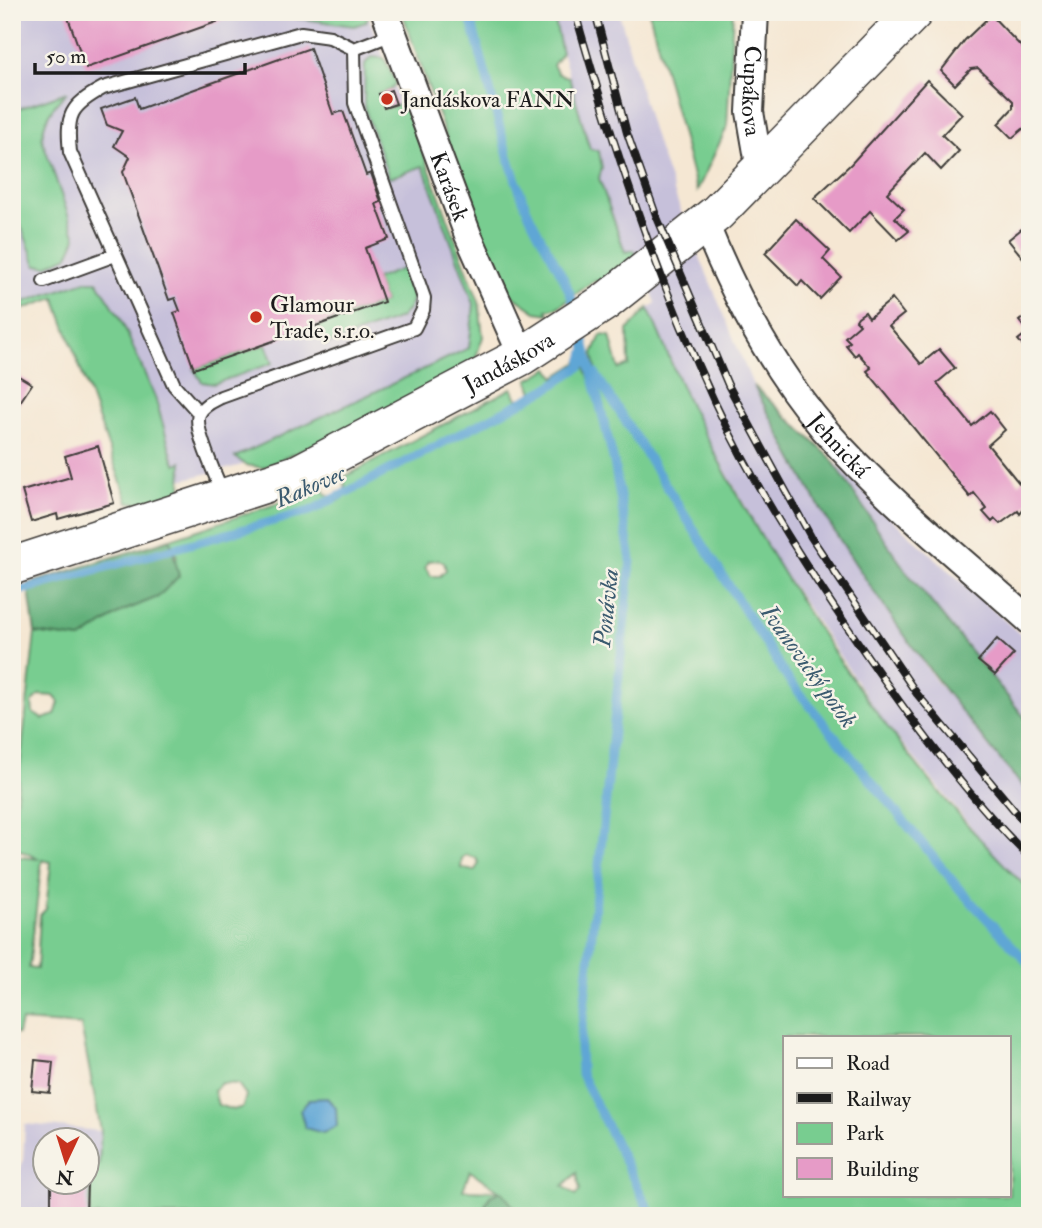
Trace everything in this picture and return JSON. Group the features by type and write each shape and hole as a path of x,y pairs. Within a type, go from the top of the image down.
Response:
{"street":[{"name":"Cupákova","path":"755,12 750,112 760,170"},
{"name":"Jandáskova","path":"12,566 299,473 522,356 597,307 705,223 914,12"},
{"name":"Karásek","path":"389,23 468,234 522,356"},
{"name":"Jehnická","path":"705,223 728,279 752,324 823,427 855,462 1030,621"}],"lane":[{"path":"354,49 389,23"},
{"path":"225,498 198,429 199,413 174,386 71,152 68,131 71,111 85,98 103,88 301,33 330,37 354,49"},
{"path":"199,413 220,397 414,328 420,320 424,298 355,103 354,49"},
{"path":"44,281 115,254"}],"shaded area":[{"path":"12,12 367,12 474,305 468,356 271,458 181,480 128,497 55,298 12,313"},
{"path":"551,12 619,12 652,130 682,214 753,385 832,528 880,601 935,680 1030,795 1030,891 1002,864 882,719 776,561 694,414 648,308 656,303 635,250 625,253 590,150"},
{"path":"830,457 895,522 1030,643 1030,724 905,570"},
{"path":"25,1124 47,1126 32,1126 32,1196 90,1196 89,1216 12,1216 12,1190 23,1161"}],"green space":[{"path":"316,12 370,12 366,22 354,26 296,18"},
{"path":"402,12 553,12 562,53 553,65 558,74 569,77 590,149 599,151 602,168 599,178 625,252 634,250 637,256 599,284 595,280 558,307 547,310 549,314 536,312 510,294 482,240"},
{"path":"649,12 733,12 727,127 697,191"},
{"path":"371,57 384,58 396,83 391,90 379,94 384,108 405,104 479,302 483,337 475,360 457,375 406,402 263,468 246,465 235,457 469,348 474,304 423,166 389,178 367,115 364,105 365,64"},
{"path":"67,92 50,113 42,139 76,238 68,256 47,266 36,265 12,202 12,111"},
{"path":"407,267 413,295 410,307 400,318 325,345 317,326 384,302 376,279"},
{"path":"86,281 97,281 120,317 155,397 173,459 176,464 182,462 181,490 177,498 157,505 128,502 55,298 12,313 12,306"},
{"path":"648,308 695,415 803,605 887,726 932,783 1030,891 1030,1216 521,1216 521,1213 490,1196 480,1216 89,1216 90,1196 102,1196 102,1126 81,1025 21,1021 18,1034 12,1033 12,856 39,859 15,848 12,839 35,633 81,639 123,611 158,597 177,557 170,539 291,499 322,485 325,493 338,501 346,496 344,477 512,388 517,399 527,398 533,392 528,380 549,368 555,377 582,360 589,377 596,369 593,353 601,335 610,336 619,369 629,365 628,330","holes":["428,561 444,562 446,570 440,576 431,576 425,567","39,695 54,696 59,702 55,715 43,719 33,713 32,703","466,855 476,858 479,864 474,871 461,868 462,858","42,860 51,862 46,909 40,915 37,969 29,968","221,1083 238,1084 246,1095 243,1107 233,1110 218,1105 214,1091","470,1171 500,1191 463,1190","577,1173 580,1190 576,1195 563,1186"]},
{"path":"266,344 273,363 214,384 202,382 194,369"},
{"path":"753,385 830,457 905,570 1030,724 1030,795 952,699 855,564 822,512"},
{"path":"170,539 179,576 158,597 123,611 81,639 35,633 28,584"},
{"path":"501,1191 521,1216 480,1216 490,1196"}],"water":[{"path":"327,1098 336,1108 337,1126 323,1133 305,1128 300,1110 309,1099"}],"building":[{"path":"66,12 242,12 242,13 86,68"},
{"path":"991,15 1030,56 1030,123 1012,138 998,124 1013,108 1013,101 978,68 971,69 955,85 941,71 965,40"},
{"path":"310,48 333,114 343,111 366,175 371,173 381,202 376,204 389,239 365,248 384,302 194,369 174,313 180,311 175,298 169,300 123,172 130,157 114,146 122,131 107,125 101,109 135,97 139,109"},
{"path":"927,80 962,114 942,135 959,151 941,170 925,153 887,193 904,209 895,218 909,231 898,240 870,211 849,233 814,198 851,164"},
{"name":"Jandáskova FANN","path":"391,90 396,104 384,108 379,94"},
{"path":"796,219 830,251 823,259 841,277 820,299 802,281 798,286 765,253"},
{"path":"1030,222 1030,266 1008,240"},
{"path":"892,299 904,314 889,326 921,364 939,349 955,368 937,383 972,426 990,411 1005,430 988,445 1019,483 1030,474 1030,501 1020,514 1018,511 1000,524 995,519 992,522 983,512 987,509 974,493 970,497 867,371 871,368 858,353 855,356 846,345 850,342 845,337 860,324 856,320 858,317 865,312 869,318"},
{"path":"1030,312 1030,354 1018,340 1028,332 1019,321"},
{"path":"12,372 32,384 12,414"},
{"path":"98,446 114,503 58,519 57,514 31,522 22,491 71,477 65,456"},
{"path":"997,639 1014,654 995,675 978,661"},
{"path":"35,1060 53,1062 50,1093 32,1091"},
{"path":"51,1196 87,1196 86,1216 51,1216"}],"waterway":[{"name":"Ponávka","path":"468,12 517,183 532,220 566,284 576,312"},
{"name":"Ponávka","path":"581,329 614,462 631,560 580,1047 581,1074 652,1216"},
{"name":"Rakovec","path":"12,593 310,511 547,389 581,366 585,352"},
{"name":"Ivanovický potok","path":"595,373 788,679 961,891 1030,965"}],"railway":[{"path":"575,12 620,161 655,258 693,354 730,435 807,566 907,712 966,788 1030,858"},
{"path":"595,12 627,133 656,215 728,385 811,537 917,694 1030,829"}],"place":[{"name":"Jandáskova FANN","path":"387,99"},
{"name":"Glamour Trade, s.r.o.","path":"256,317"}]}
